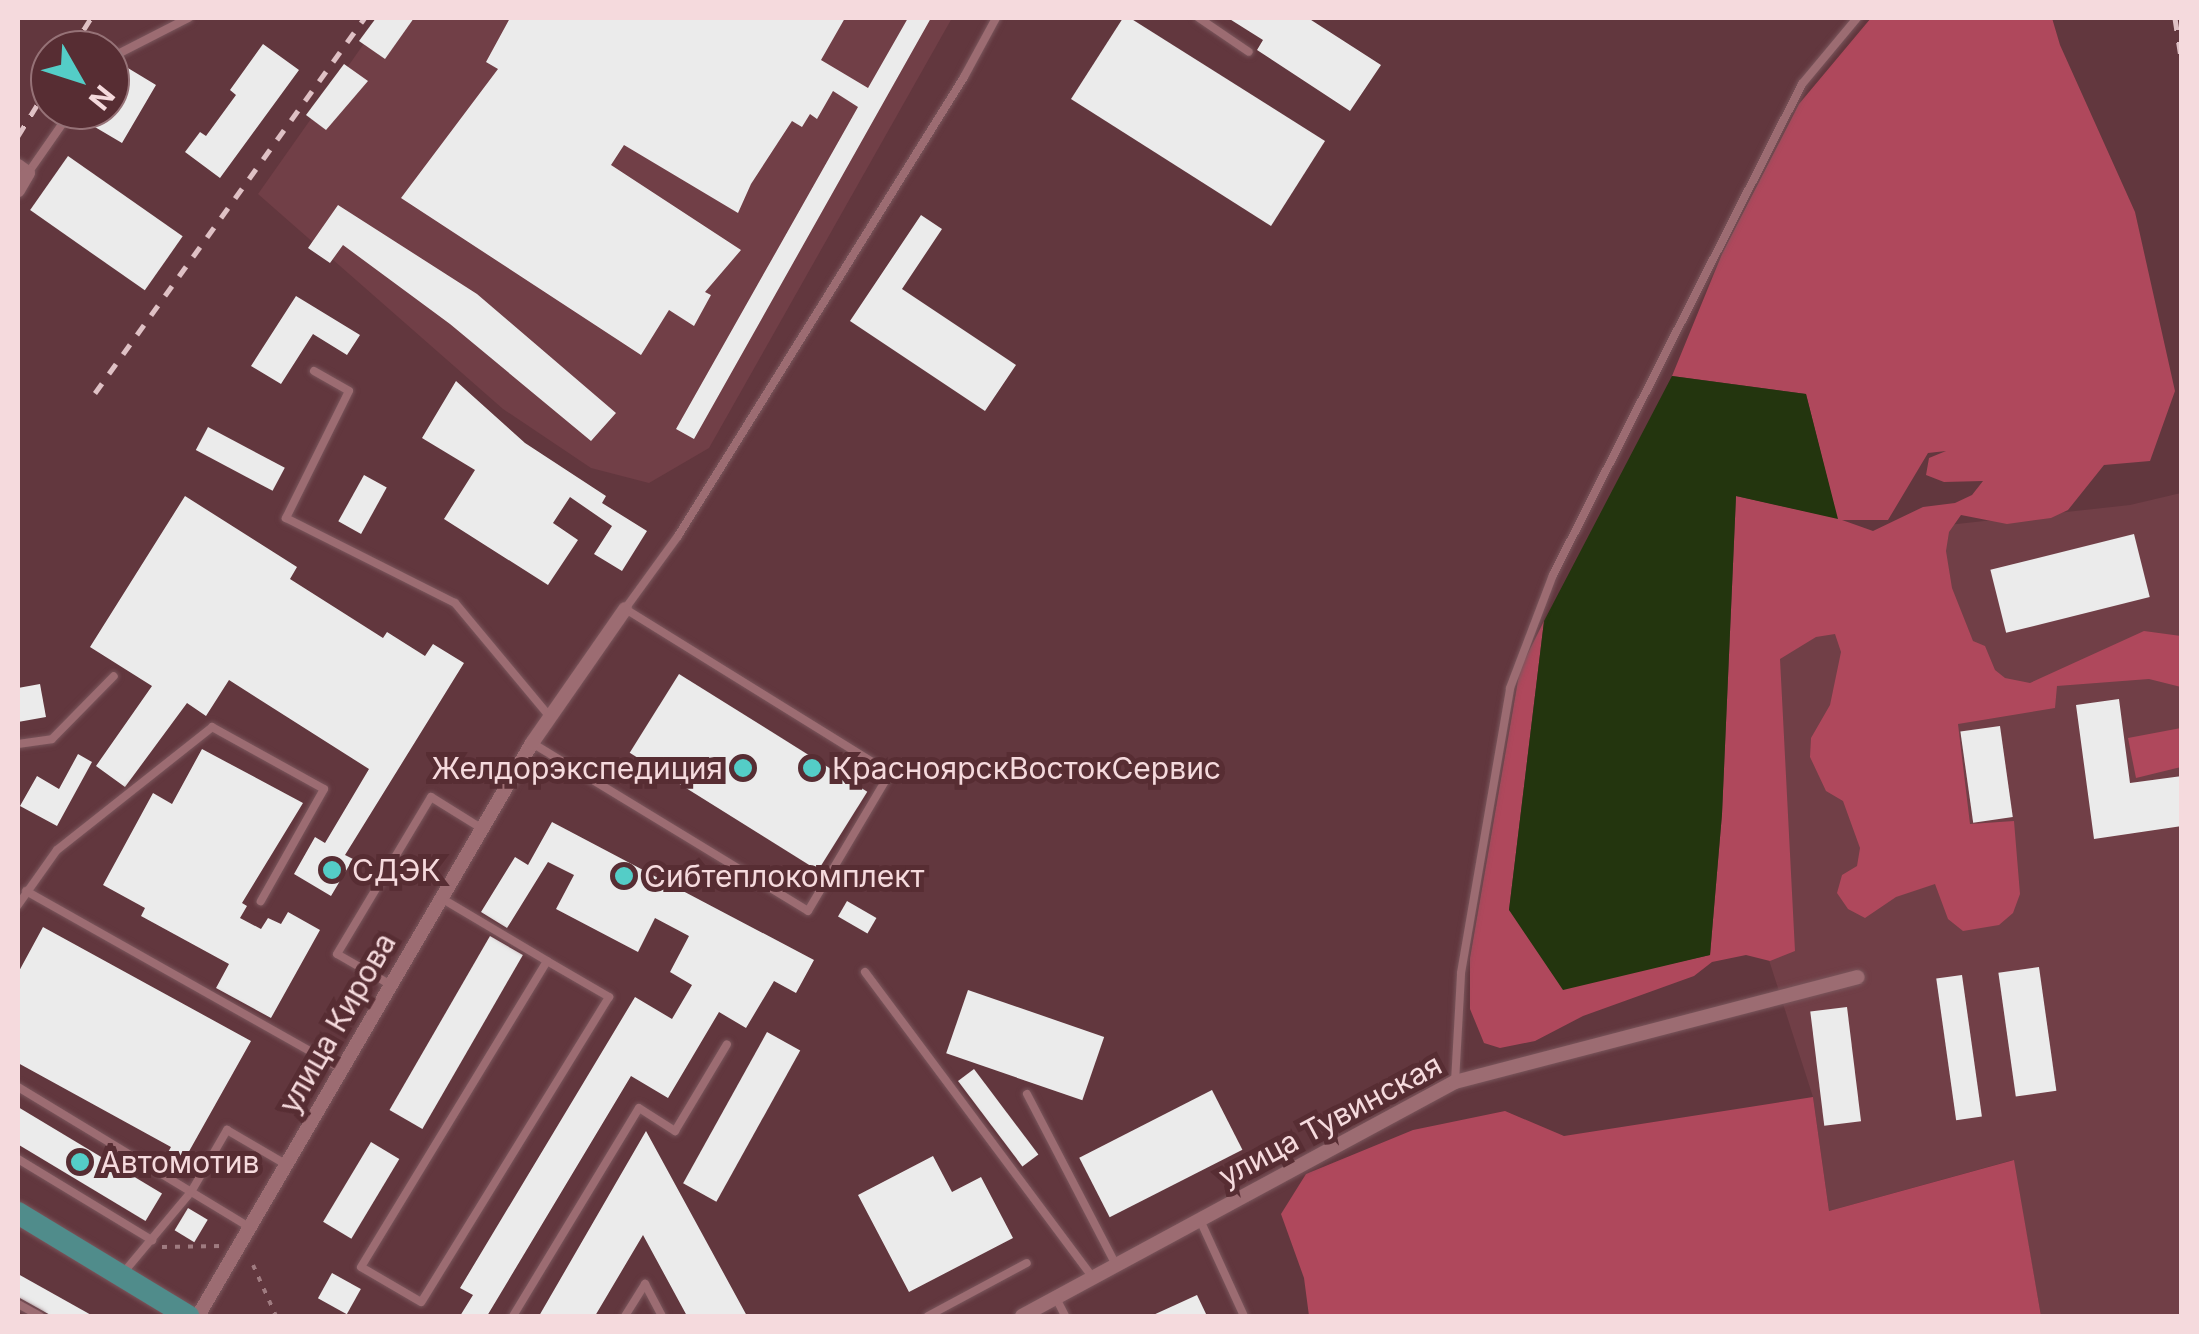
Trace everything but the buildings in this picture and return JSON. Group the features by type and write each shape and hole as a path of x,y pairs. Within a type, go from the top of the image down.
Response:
{"main road":[{"path":"19,1218 188,1316"}],"street":[{"path":"18,190 23,170"},
{"name":"улица Кирова","path":"198,1316 532,743 625,609"},
{"name":"улица Тувинская","path":"1022,1316 1455,1082 1858,977"}],"lane":[{"path":"130,48 188,18"},
{"path":"532,743 808,911 890,773 625,609 678,536 964,78 996,18"},
{"path":"1199,18 1249,52"},
{"path":"1455,1082 1461,973 1510,688 1553,575 1802,84 1857,18"},
{"path":"23,170 56,130"},
{"path":"314,370 349,391 286,518 455,604 550,716"},
{"path":"18,744 52,739 114,676"},
{"path":"18,905 57,850 212,727 324,789 262,902"},
{"path":"391,984 337,954 431,797 481,828"},
{"path":"26,892 342,1069"},
{"path":"441,898 548,961 609,997 421,1302 362,1267 548,961"},
{"path":"865,972 1093,1278"},
{"path":"513,1316 639,1108 676,1131 727,1044"},
{"path":"18,1087 250,1228"},
{"path":"1027,1094 1116,1265"},
{"path":"122,1276 156,1243 227,1130 287,1165"},
{"path":"18,1159 156,1243"},
{"path":"1200,1220 1244,1316"},
{"path":"928,1316 1027,1264"},
{"path":"625,1316 645,1284 662,1316"},
{"path":"1056,1298 1065,1316"},
{"path":"19,1308 40,1316"}],"path":[{"path":"156,1243 222,1246"},
{"path":"253,1265 276,1316"}],"shaded area":[{"path":"382,18 952,18 709,448 649,483 591,468 503,409 258,194"},
{"path":"1871,18 2052,18 2060,45 2135,212 2175,391 2150,461 2104,465 2068,510 2051,518 2007,524 1961,515 1949,532 1946,551 1952,588 1973,641 1985,646 1995,670 2005,678 2030,683 2144,631 2181,636 2181,687 2149,679 2057,686 2055,708 1958,724 1970,824 2014,821 2020,894 2013,913 1999,925 1963,931 1948,919 1935,884 1896,897 1865,918 1848,909 1837,893 1842,875 1857,866 1860,848 1843,801 1826,791 1810,757 1811,738 1830,705 1841,652 1835,634 1816,637 1780,659 1795,951 1770,961 1746,955 1712,962 1694,976 1583,1016 1535,1041 1500,1048 1484,1043 1470,1009 1470,958 1520,669 1544,621 1509,910 1638,971 1710,955 1722,814 1736,496 1837,518 1806,394 1672,376 1722,254 1799,104","holes":["1946,451 1929,458 1926,475 1944,482 1983,481 1972,495 1955,503 1923,507 1873,531 1842,520 1888,520 1928,453"]},
{"path":"1672,376 1806,394 1838,519 1736,496 1722,814 1710,955 1563,990 1509,910 1544,621"},
{"path":"2181,493 2181,1316 2041,1316 2013,1160 1829,1211 1813,1097 1722,814 1757,546 2130,505"},
{"path":"2181,728 2181,767 2136,778 2128,738"},
{"path":"1813,1097 1829,1211 2014,1160 2041,1316 1309,1316 1304,1278 1281,1214 1306,1174 1413,1130 1505,1111 1564,1136"}],"railway":[{"path":"84,30 91,18"},
{"path":"95,393 364,18"},
{"path":"2175,18 2182,64"},
{"path":"18,136 30,116"}],"place":[{"name":"Желдорэкспедиция","path":"743,768"},
{"name":"КрасноярскВостокСервис","path":"812,768"},
{"name":"СДЭК","path":"332,870"},
{"name":"Сибтеплокомплект","path":"624,876"},
{"name":"Автомотив","path":"80,1162"}]}
